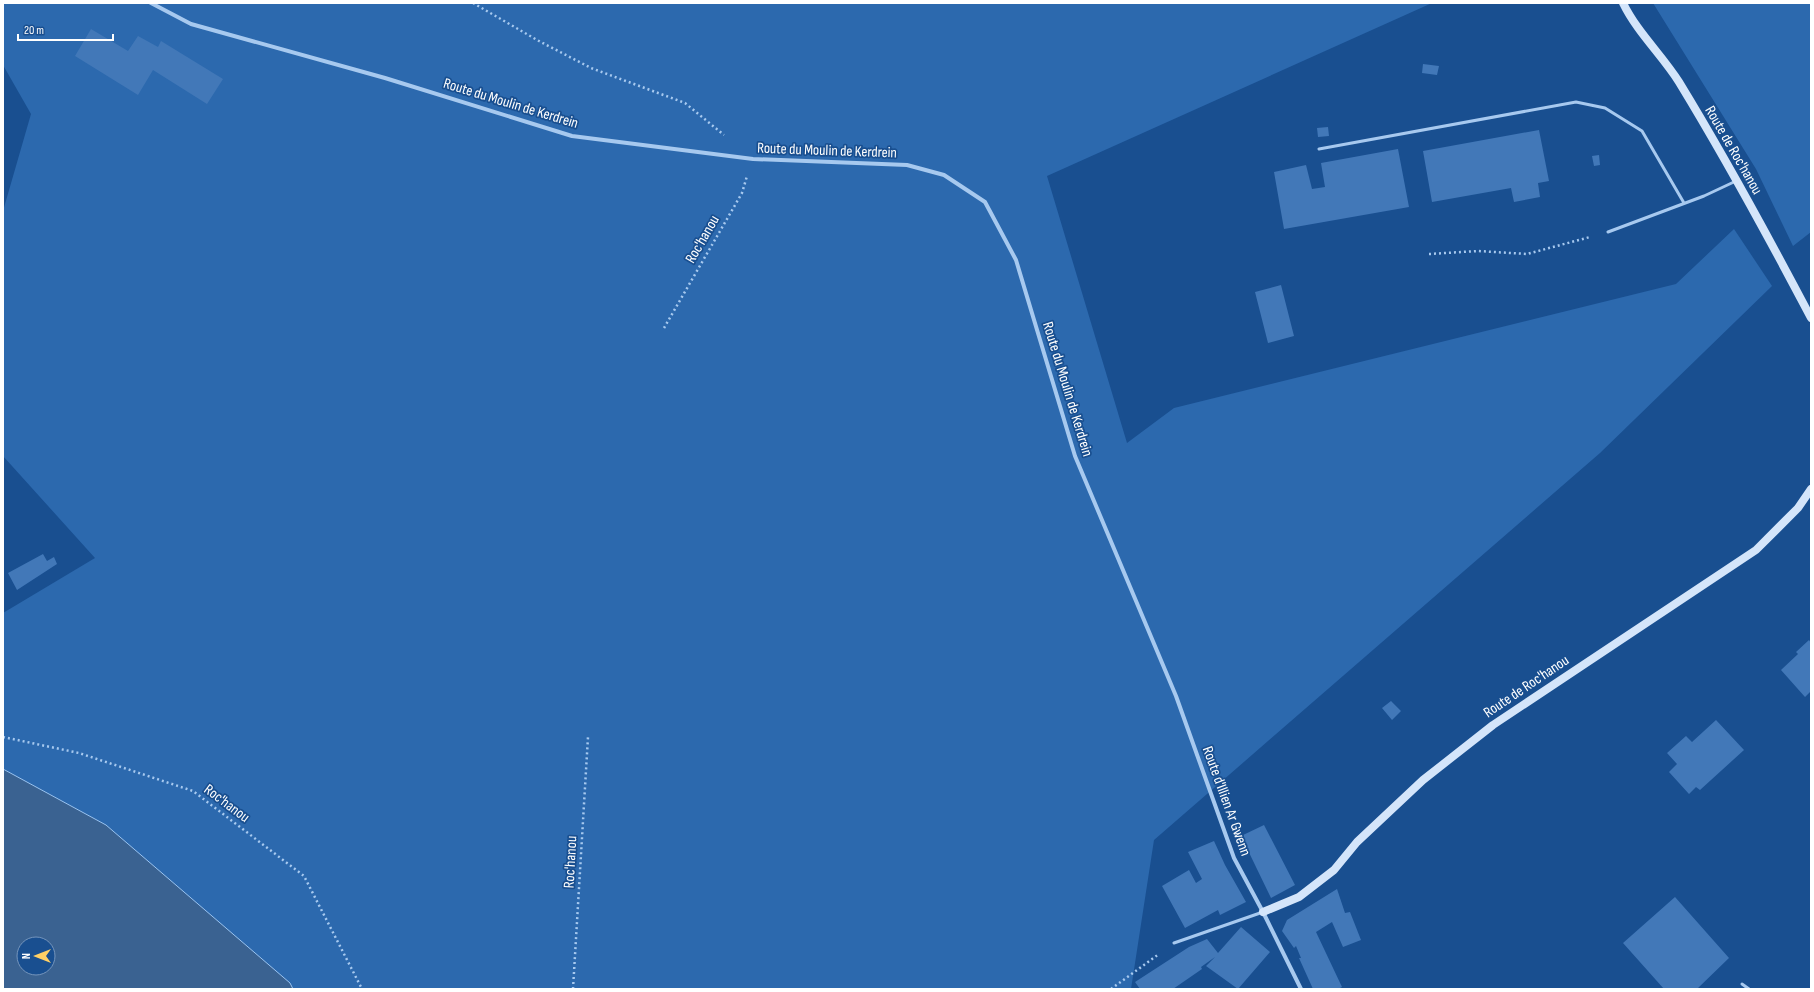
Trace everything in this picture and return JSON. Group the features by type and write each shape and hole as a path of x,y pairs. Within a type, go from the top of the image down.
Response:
{"street":[{"name":"Route du Moulin de Kerdrein","path":"151,3 191,24 385,78 572,136 752,159 907,165 944,175 985,202 1016,260 1075,456 1176,696"},
{"name":"Route de Roc'hanou","path":"1623,3 1629,16 1678,81 1766,233 1811,318"},
{"name":"Route de Roc'hanou","path":"1263,912 1299,897 1334,870 1358,842 1423,780 1492,725 1756,550 1798,508 1811,489"},
{"name":"Route d'Illien Ar Gwenn","path":"1176,696 1234,858 1263,912"},
{"path":"1263,912 1301,989"}],"lane":[{"path":"1319,149 1576,102 1605,108 1642,131 1684,203"},
{"path":"1608,232 1704,196 1736,181"},
{"path":"1174,943 1263,912"},
{"path":"1742,984 1749,989"}],"path":[{"path":"473,3 537,40 591,68 685,103 752,159"},
{"name":"Roc'hanou","path":"664,328 742,193 752,159"},
{"path":"1429,254 1478,251 1527,254 1608,232"},
{"name":"Roc'hanou","path":"3,737 79,753 193,791 304,876 362,989"},
{"name":"Roc'hanou","path":"573,989 588,737"},
{"path":"1111,989 1174,943"}],"shaded area":[{"path":"3,3 1432,3 1047,176 1127,443 1174,408 1676,284 1734,229 1772,286 1600,453 1154,840 1131,989 293,989 106,825 3,769 3,613 95,558 3,456 3,211 31,114 3,65"},
{"path":"1653,3 1811,3 1811,232 1793,246 1756,169"},
{"path":"3,769 106,825 290,983 293,989 3,989"}],"building":[{"path":"91,29 128,51 138,36 158,47 161,41 223,79 207,104 153,70 138,95 75,56"},
{"path":"1423,64 1439,66 1437,75 1422,73"},
{"path":"1328,127 1329,136 1318,137 1317,128"},
{"path":"1539,130 1549,181 1538,183 1540,197 1514,202 1511,188 1432,202 1423,151"},
{"path":"1398,149 1409,207 1284,229 1274,172 1306,165 1312,189 1325,187 1321,163"},
{"path":"1599,155 1600,165 1594,166 1592,156"},
{"path":"1281,285 1294,336 1268,343 1255,292"},
{"path":"43,554 47,561 54,557 57,564 17,590 8,573"},
{"path":"1809,640 1811,643 1811,691 1805,697 1781,670 1798,654 1796,652"},
{"path":"1391,701 1401,711 1392,720 1382,708"},
{"path":"1716,720 1744,750 1700,790 1696,787 1689,794 1669,772 1677,764 1667,753 1686,736 1692,742"},
{"path":"1264,825 1295,885 1271,898 1241,836"},
{"path":"1214,841 1225,865 1246,902 1220,915 1218,910 1185,928 1162,886 1189,870 1196,883 1202,879 1188,852"},
{"path":"1337,889 1345,913 1350,912 1361,940 1343,947 1332,922 1316,932 1342,987 1338,989 1313,989 1299,958 1301,958 1296,946 1294,948 1282,931 1287,920"},
{"path":"1675,897 1729,958 1698,988 1699,989 1664,989 1623,943"},
{"path":"1241,927 1270,952 1238,989 1206,966 1215,957 1201,967 1202,969 1173,989 1140,989 1135,982 1189,947 1207,939 1218,953"}]}
